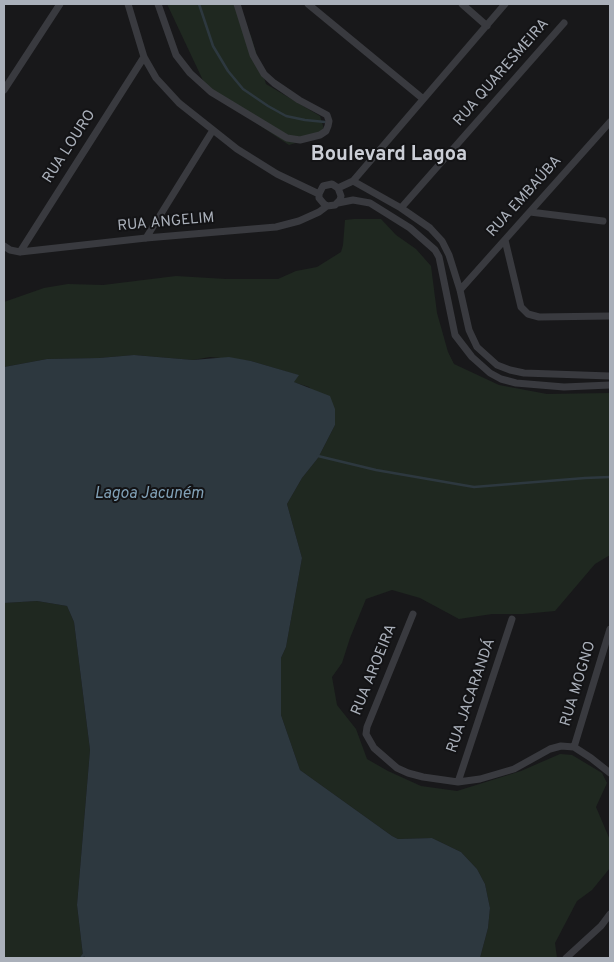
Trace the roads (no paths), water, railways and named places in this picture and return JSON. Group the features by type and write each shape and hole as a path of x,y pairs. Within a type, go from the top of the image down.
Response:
{"street":[{"path":"4,90 60,4"},
{"path":"128,4 144,57 156,78 179,103 237,149 265,167 319,194"},
{"path":"158,4 176,54 190,73 211,92 287,138 300,140 320,134 328,126 327,115 299,100 264,74 253,55 237,4"},
{"path":"308,4 422,98"},
{"path":"462,4 487,26"},
{"path":"338,188 353,181 422,98 505,4"},
{"name":"RUA QUARESMEIRA","path":"401,208 564,23"},
{"name":"RUA LOURO","path":"20,252 144,57"},
{"name":"RUA EMBAÚBA","path":"460,290 610,122"},
{"path":"146,238 213,130"},
{"path":"353,181 401,208 430,228 442,241 449,255 460,290 469,330 477,348 497,365 510,370 524,372 610,376"},
{"path":"338,203 341,196 338,188 332,184 326,184 319,194 321,202 327,206 353,200 370,203 410,228 435,250 439,257 455,335 472,357 490,373 516,383 564,386 610,385"},
{"name":"RUA ANGELIM","path":"4,246 10,250 20,252 146,238 276,227 299,221 319,212 327,206"},
{"path":"530,212 603,221"},
{"path":"505,240 521,307 528,314 539,317 610,316"},
{"name":"RUA AROEIRA","path":"413,614 367,727 367,738 374,748 397,768 423,777 458,782"},
{"name":"RUA JACARANDÁ","path":"458,782 512,619"},
{"name":"RUA MOGNO","path":"574,747 610,629"},
{"path":"458,782 480,780 514,769 550,749 562,746 574,747 610,773"},
{"path":"566,958 601,926 610,914"}],"water":[{"name":"Lagoa Jacuném","path":"134,355 193,360 229,357 251,361 299,375 294,382 330,396 335,409 335,425 318,458 302,478 287,504 302,558 286,647 281,658 281,715 300,770 392,836 398,839 432,838 461,852 477,869 485,884 490,908 488,928 480,958 87,958 83,956 77,905 90,750 74,622 67,606 37,601 4,603 4,367 47,359"}],"waterway":[{"path":"199,4 213,46 228,71 243,89 286,116 325,122"},
{"path":"318,456 376,470 474,487 610,477"},
{"path":"81,958 85,953"}],"district":[{"name":"Boulevard Lagoa","path":"389,156"}]}
